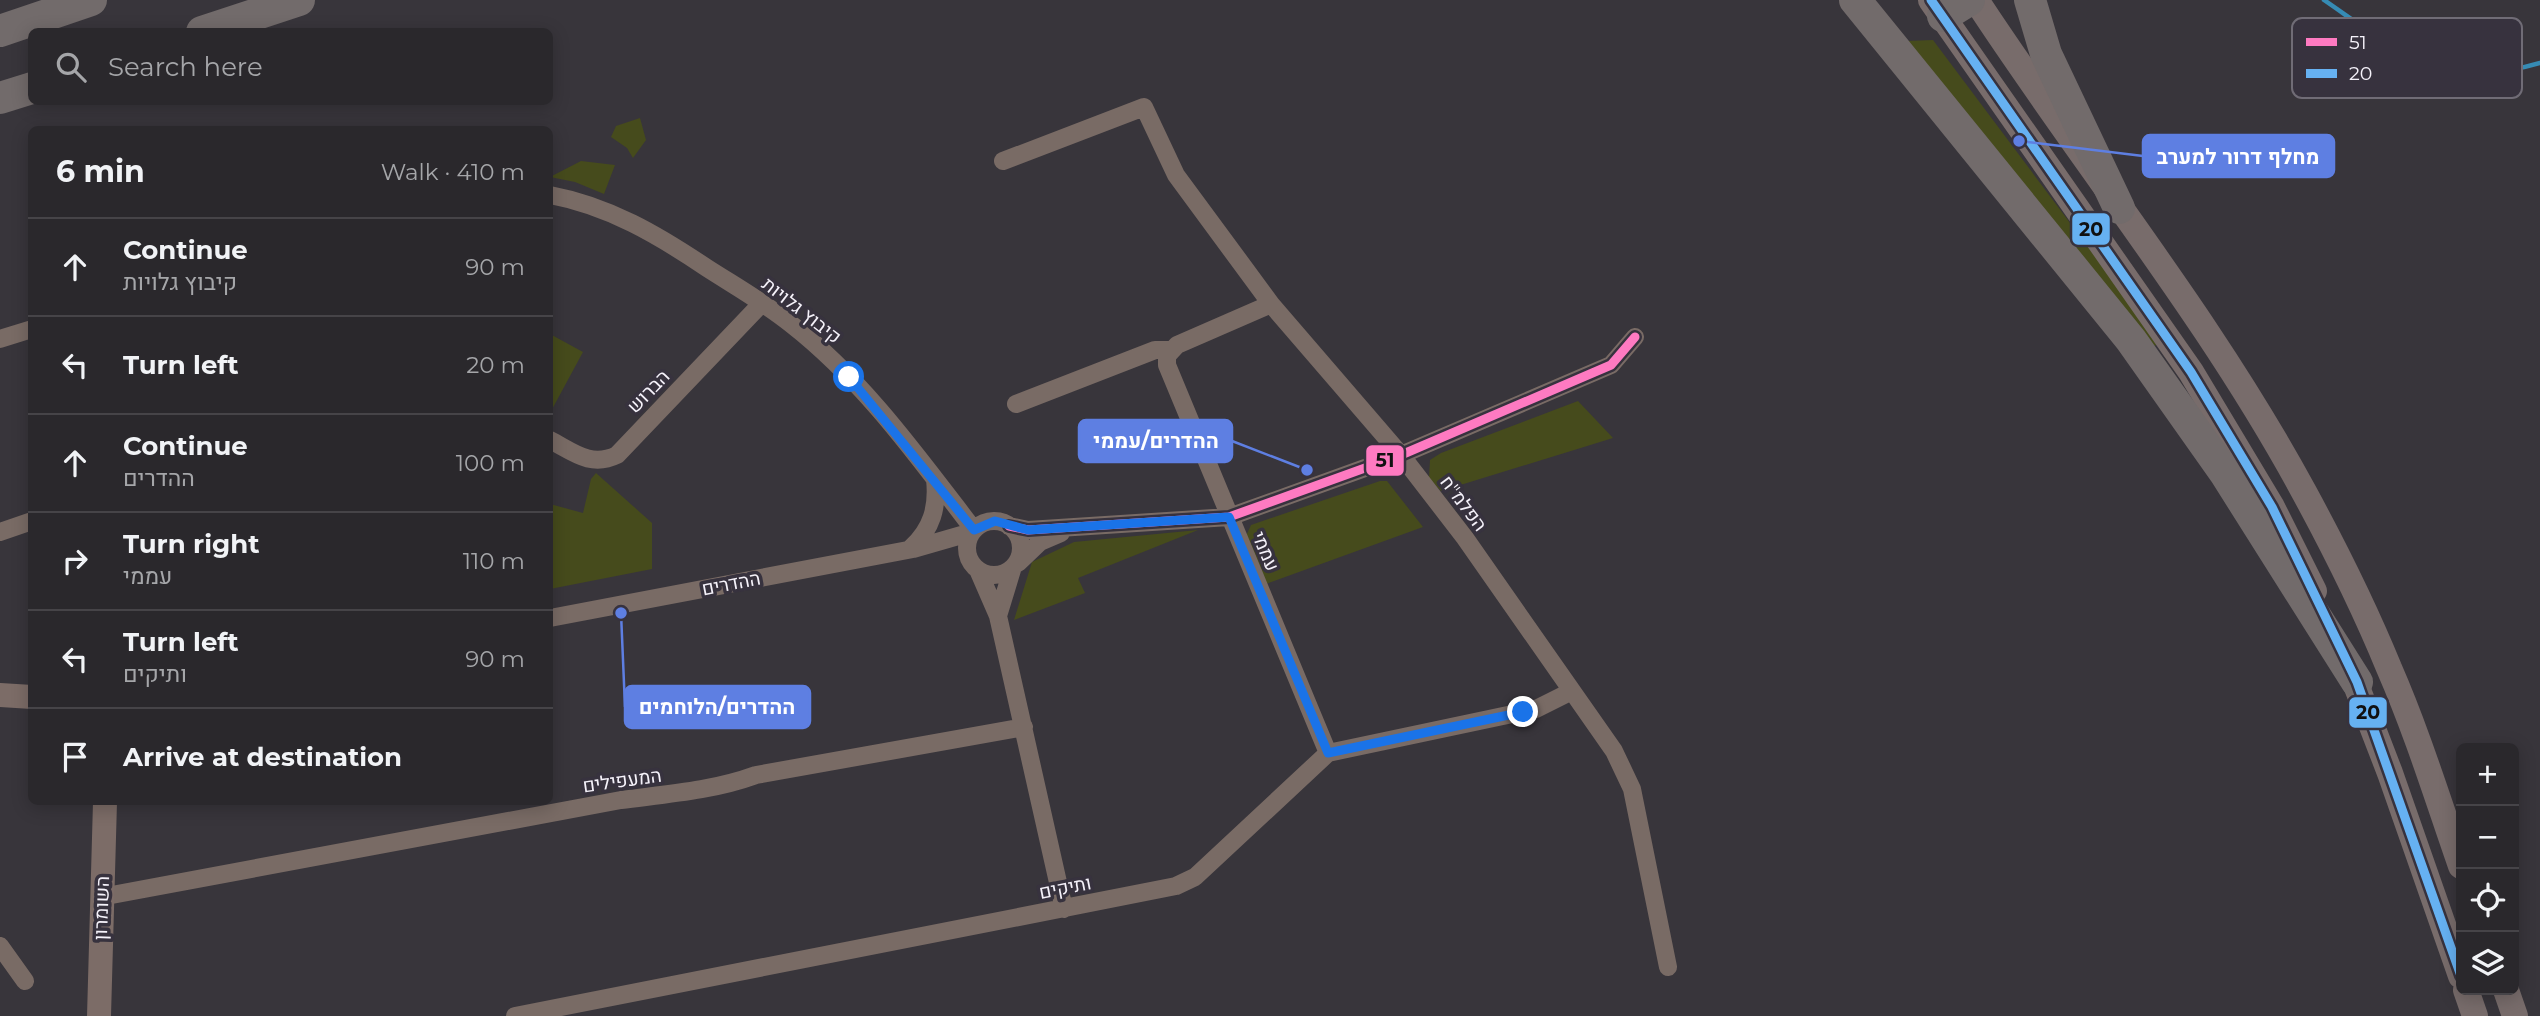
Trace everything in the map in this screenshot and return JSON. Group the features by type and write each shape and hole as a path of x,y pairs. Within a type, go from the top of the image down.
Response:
{"highway":[{"path":"0,31 91,0"},
{"path":"214,28 299,0"},
{"path":"1855,0 2131,340 2183,410 2357,682"},
{"path":"2030,0 2046,54 2119,208"},
{"path":"0,98 28,89"}],"main road":[{"path":"1976,0 2046,106 2227,362 2303,490 2348,576 2390,669 2456,852"},
{"path":"1948,5 2228,431 2272,507 2357,682 2456,962"},
{"path":"2468,995 2475,1016"},
{"path":"2507,995 2515,1016"}],"street":[{"name":"הפלמ\"ח","path":"1003,161 1144,107 1176,175 1271,304 1401,455 1465,538 1614,751 1632,789 1668,967"},
{"name":"קיבוץ גלויות","path":"553,196 583,202 643,228 790,323 849,377 935,479 973,531"},
{"name":"הברוש","path":"553,442 590,460 617,455 761,304"},
{"path":"1016,404 1155,350 1170,350 1271,304"},
{"path":"0,339 28,330"},
{"path":"1064,909 998,617 967,545 973,531 987,522 1028,530 1229,517 1401,455 1611,365 1635,337"},
{"name":"עממי","path":"1170,350 1167,365 1328,753"},
{"path":"912,549 925,535 930,523 937,495 935,479"},
{"path":"0,532 28,523"},
{"path":"998,617 1021,546 1015,531 1009,526"},
{"path":"974,565 995,576 1015,566 1040,542 1074,527"},
{"name":"ההדרים","path":"553,617 912,549 973,531"},
{"name":"ההדרים","path":"912,549 948,550 974,565"},
{"path":"1328,753 1536,709 1572,691"},
{"path":"0,695 28,697"},
{"name":"המעפילים","path":"101,897 621,800 680,794 735,783 756,775 1024,727"},
{"name":"ותיקים","path":"515,1016 1175,886 1195,877 1328,753"},
{"name":"השומרון","path":"99,1016 105,805"},
{"path":"0,946 25,981"}],"green space":[{"path":"1933,40 2160,343 2148,349 1907,41"},
{"path":"640,118 646,140 633,158 627,148 611,137 616,126"},
{"path":"581,161 615,165 604,194 553,175"},
{"path":"553,336 583,352 553,407"},
{"path":"1578,401 1613,438 1441,491 1429,478 1430,460 1441,453"},
{"path":"596,473 652,523 652,569 553,588 553,505 583,513 591,479"},
{"path":"1380,481 1387,481 1423,527 1263,585 1246,536 1251,525"},
{"path":"1198,530 1078,578 1085,593 1014,620 1032,562 1074,542"}],"waterway":[{"path":"2324,0 2350,18"},
{"path":"2522,67 2540,63"}],"transit line":[{"name":"20","path":"1931,0 2191,372 2272,507 2357,682 2456,962"},
{"name":"51","path":"1009,526 1028,530 1229,517 1401,455 1611,365 1635,337"}],"place":[{"name":"מחלף דרור למערב","path":"2019,141"},
{"name":"ההדרים/עממי","path":"1307,470"},
{"name":"ההדרים/הלוחמים","path":"621,613"}],"route":[{"path":"849,377 874,403 974,530 980,525 995,521 1028,530 1229,517 1328,753 1523,712"}]}
